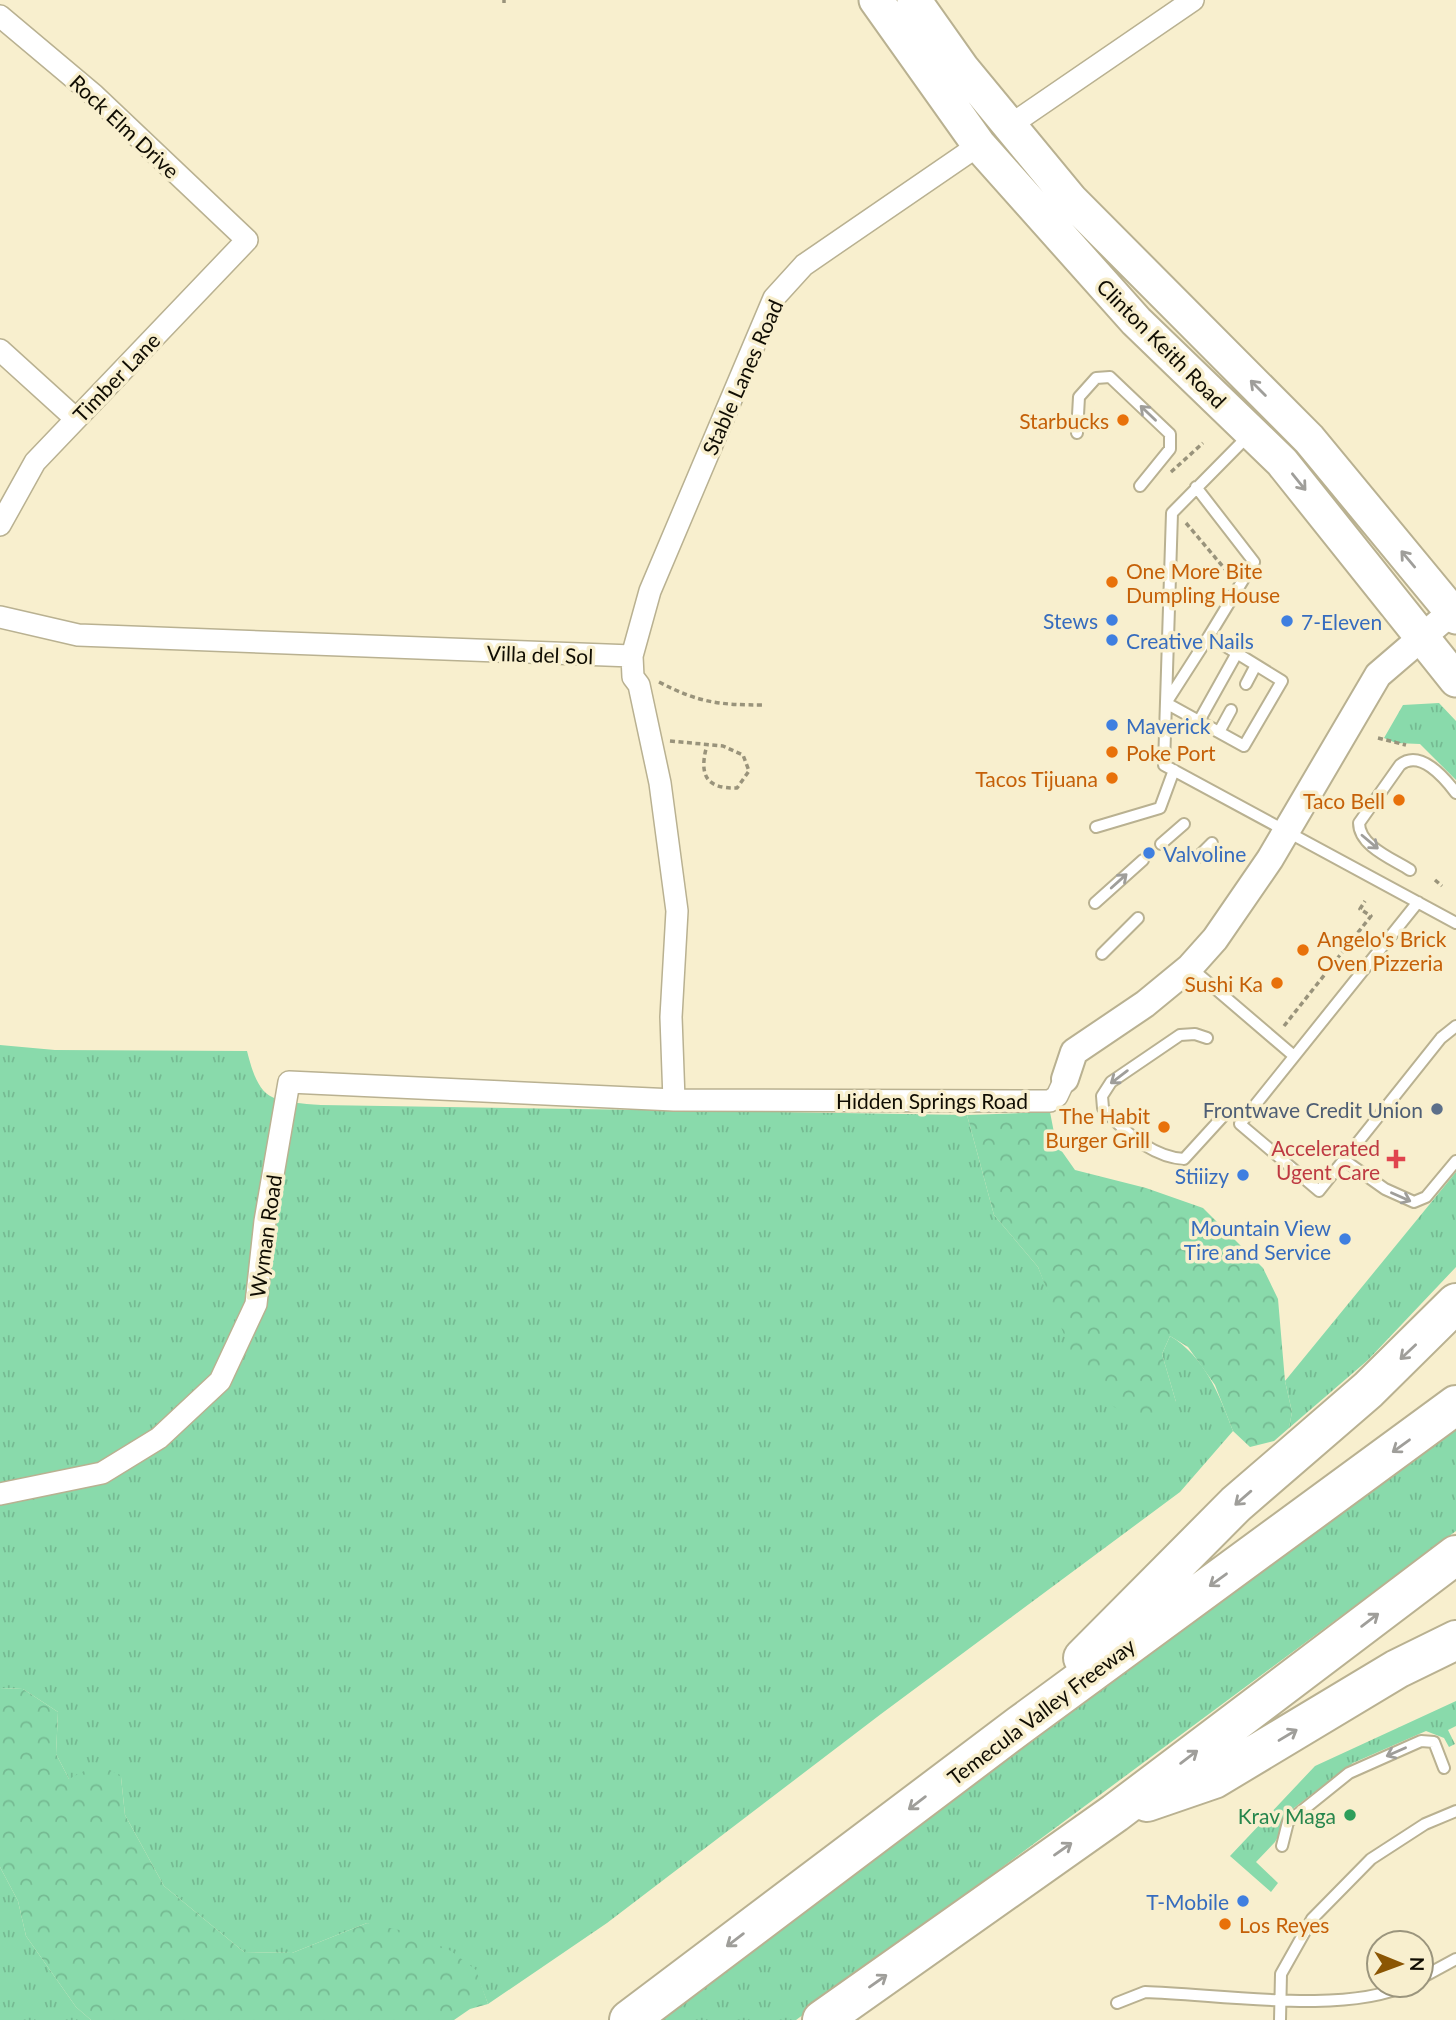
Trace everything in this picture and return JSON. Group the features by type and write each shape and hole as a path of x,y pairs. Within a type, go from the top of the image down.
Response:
{"highway":[{"path":"1020,1725 1123,1615 1236,1504 1368,1390 1456,1303"},
{"name":"Temecula Valley Freeway","path":"629,2020 1020,1725 1456,1405"},
{"path":"822,2020 1115,1813 1456,1555"},
{"path":"1115,1813 1214,1779 1397,1669 1456,1640"}],"main road":[{"path":"893,6 975,112 1002,129 1009,126"},
{"name":"Clinton Keith Road","path":"893,6 979,145 1136,321 1282,462 1456,680"},
{"name":"Clinton Keith Road","path":"1009,126 1071,200 1309,439 1454,612"},
{"path":"979,145 998,146 1083,240 1132,285 1159,291"}],"street":[{"path":"1009,126 1193,0"},
{"name":"Rock Elm Drive","path":"0,16 94,95 247,240"},
{"name":"Stable Lanes Road","path":"633,667 650,591 774,298 804,265 979,145"},
{"name":"Timber Lane","path":"0,525 35,462 247,240"},
{"path":"0,351 76,419"},
{"name":"Hidden Springs Road","path":"289,1082 674,1100 1050,1101 1057,1096 1074,1052 1145,1004 1190,967 1241,905 1378,675 1421,636 1454,612"},
{"name":"Villa del Sol","path":"0,617 78,635 633,667"},
{"path":"633,667 660,783 677,911 671,1017 674,1100"},
{"name":"Wyman Road","path":"0,1494 102,1473 159,1438 220,1381 256,1304 265,1221 289,1082"}],"lane":[{"path":"1077,433 1079,397 1096,378 1110,377 1170,434 1170,449 1140,486"},
{"path":"1253,432 1172,513 1164,765 1456,923"},
{"path":"1166,703 1254,562 1196,487"},
{"path":"1166,703 1244,746 1282,681 1209,635"},
{"path":"1199,721 1237,653"},
{"path":"1246,684 1256,665"},
{"path":"1219,732 1231,710"},
{"path":"1410,870 1370,844 1361,835 1359,823 1400,765 1408,759 1418,759 1443,776 1456,793"},
{"path":"1096,827 1160,808 1174,770"},
{"path":"1161,844 1184,824"},
{"path":"1198,857 1212,843"},
{"path":"1095,902 1143,860"},
{"path":"1419,902 1240,1124 1320,1191 1441,1038 1456,1026"},
{"path":"1102,954 1138,918"},
{"path":"1190,967 1294,1056"},
{"path":"1208,1038 1195,1034 1181,1035 1111,1082 1102,1096 1103,1108 1149,1149 1170,1158 1184,1159 1226,1113"},
{"path":"1344,1160 1385,1189 1414,1202 1426,1197 1456,1161"},
{"path":"1282,1846 1288,1822 1349,1773 1421,1741 1434,1742 1444,1768"},
{"path":"1280,2020 1282,1974 1312,1919 1371,1859 1425,1824 1456,1811"},
{"path":"1435,1970 1456,1959"},
{"path":"1116,2003 1145,1992 1280,1998 1365,1998"}],"path":[{"path":"1164,479 1203,443"},
{"path":"1185,522 1230,575"},
{"path":"633,667 690,699 727,705 764,705"},
{"path":"651,739 723,746 743,755 749,771 737,788 715,786 706,778 702,763 707,745"},
{"path":"1434,880 1442,886"},
{"path":"1284,1026 1371,916 1360,909 1365,901"}],"green space":[{"path":"1439,703 1456,721 1456,780 1420,744 1396,743 1384,738 1403,705"},
{"path":"0,1045 55,1050 247,1051 257,1081 270,1096 290,1102 321,1105 967,1115 994,1215 1038,1267 1052,1301 1176,1402 1162,1354 1170,1336 1193,1354 1202,1366 1233,1431 1180,1492 881,1714 607,1923 488,2004 475,1970 367,1923 292,1953 244,1952 164,1886 125,1815 121,1777 69,1779 56,1754 58,1712 23,1689 0,1688"},
{"path":"1050,1112 1056,1143 1075,1170 1146,1188 1203,1208 1263,1268 1278,1299 1285,1381 1292,1412 1289,1428 1274,1441 1250,1447 1233,1431 1215,1385 1188,1347 1170,1336 1162,1354 1176,1402 1153,1427 1114,1407 1078,1371 1038,1267 994,1215 967,1115"},
{"path":"1456,1172 1456,1267 1368,1360 1289,1428 1292,1412 1285,1381"},
{"path":"1456,1427 1456,1531 796,2020 653,2020"},
{"path":"0,1688 23,1689 58,1712 56,1754 69,1779 99,1763 121,1777 125,1815 164,1886 244,1952 292,1953 367,1923 413,1933 451,1951 476,1970 488,2004 470,2009 454,2020 91,2020 76,2007 26,1936 18,1901 0,1867"},
{"path":"1456,1701 1456,1726 1448,1730 1455,1744 1449,1747 1444,1738 1426,1731 1353,1763 1294,1808 1275,1842 1256,1862 1278,1883 1271,1892 1230,1856 1315,1766"},
{"path":"0,1867 18,1901 26,1936 76,2007 91,2020 0,2020"}],"place":[{"name":"Starbucks","path":"1123,420"},
{"name":"One More Bite Dumpling House","path":"1112,582"},
{"name":"Stews","path":"1112,620"},
{"name":"7-Eleven","path":"1287,621"},
{"name":"Creative Nails","path":"1112,640"},
{"name":"Maverick","path":"1112,725"},
{"name":"Poke Port","path":"1112,752"},
{"name":"Tacos Tijuana","path":"1112,778"},
{"name":"Taco Bell","path":"1399,800"},
{"name":"Valvoline","path":"1149,853"},
{"name":"Angelo's Brick Oven Pizzeria","path":"1303,950"},
{"name":"Sushi Ka","path":"1277,983"},
{"name":"Frontwave Credit Union","path":"1437,1109"},
{"name":"The Habit Burger Grill","path":"1164,1127"},
{"name":"Accelerated Ugent Care","path":"1396,1159"},
{"name":"Stiiizy","path":"1243,1175"},
{"name":"Mountain View Tire and Service","path":"1345,1239"},
{"name":"Krav Maga","path":"1350,1815"},
{"name":"T-Mobile","path":"1243,1901"},
{"name":"Los Reyes","path":"1225,1924"}]}
